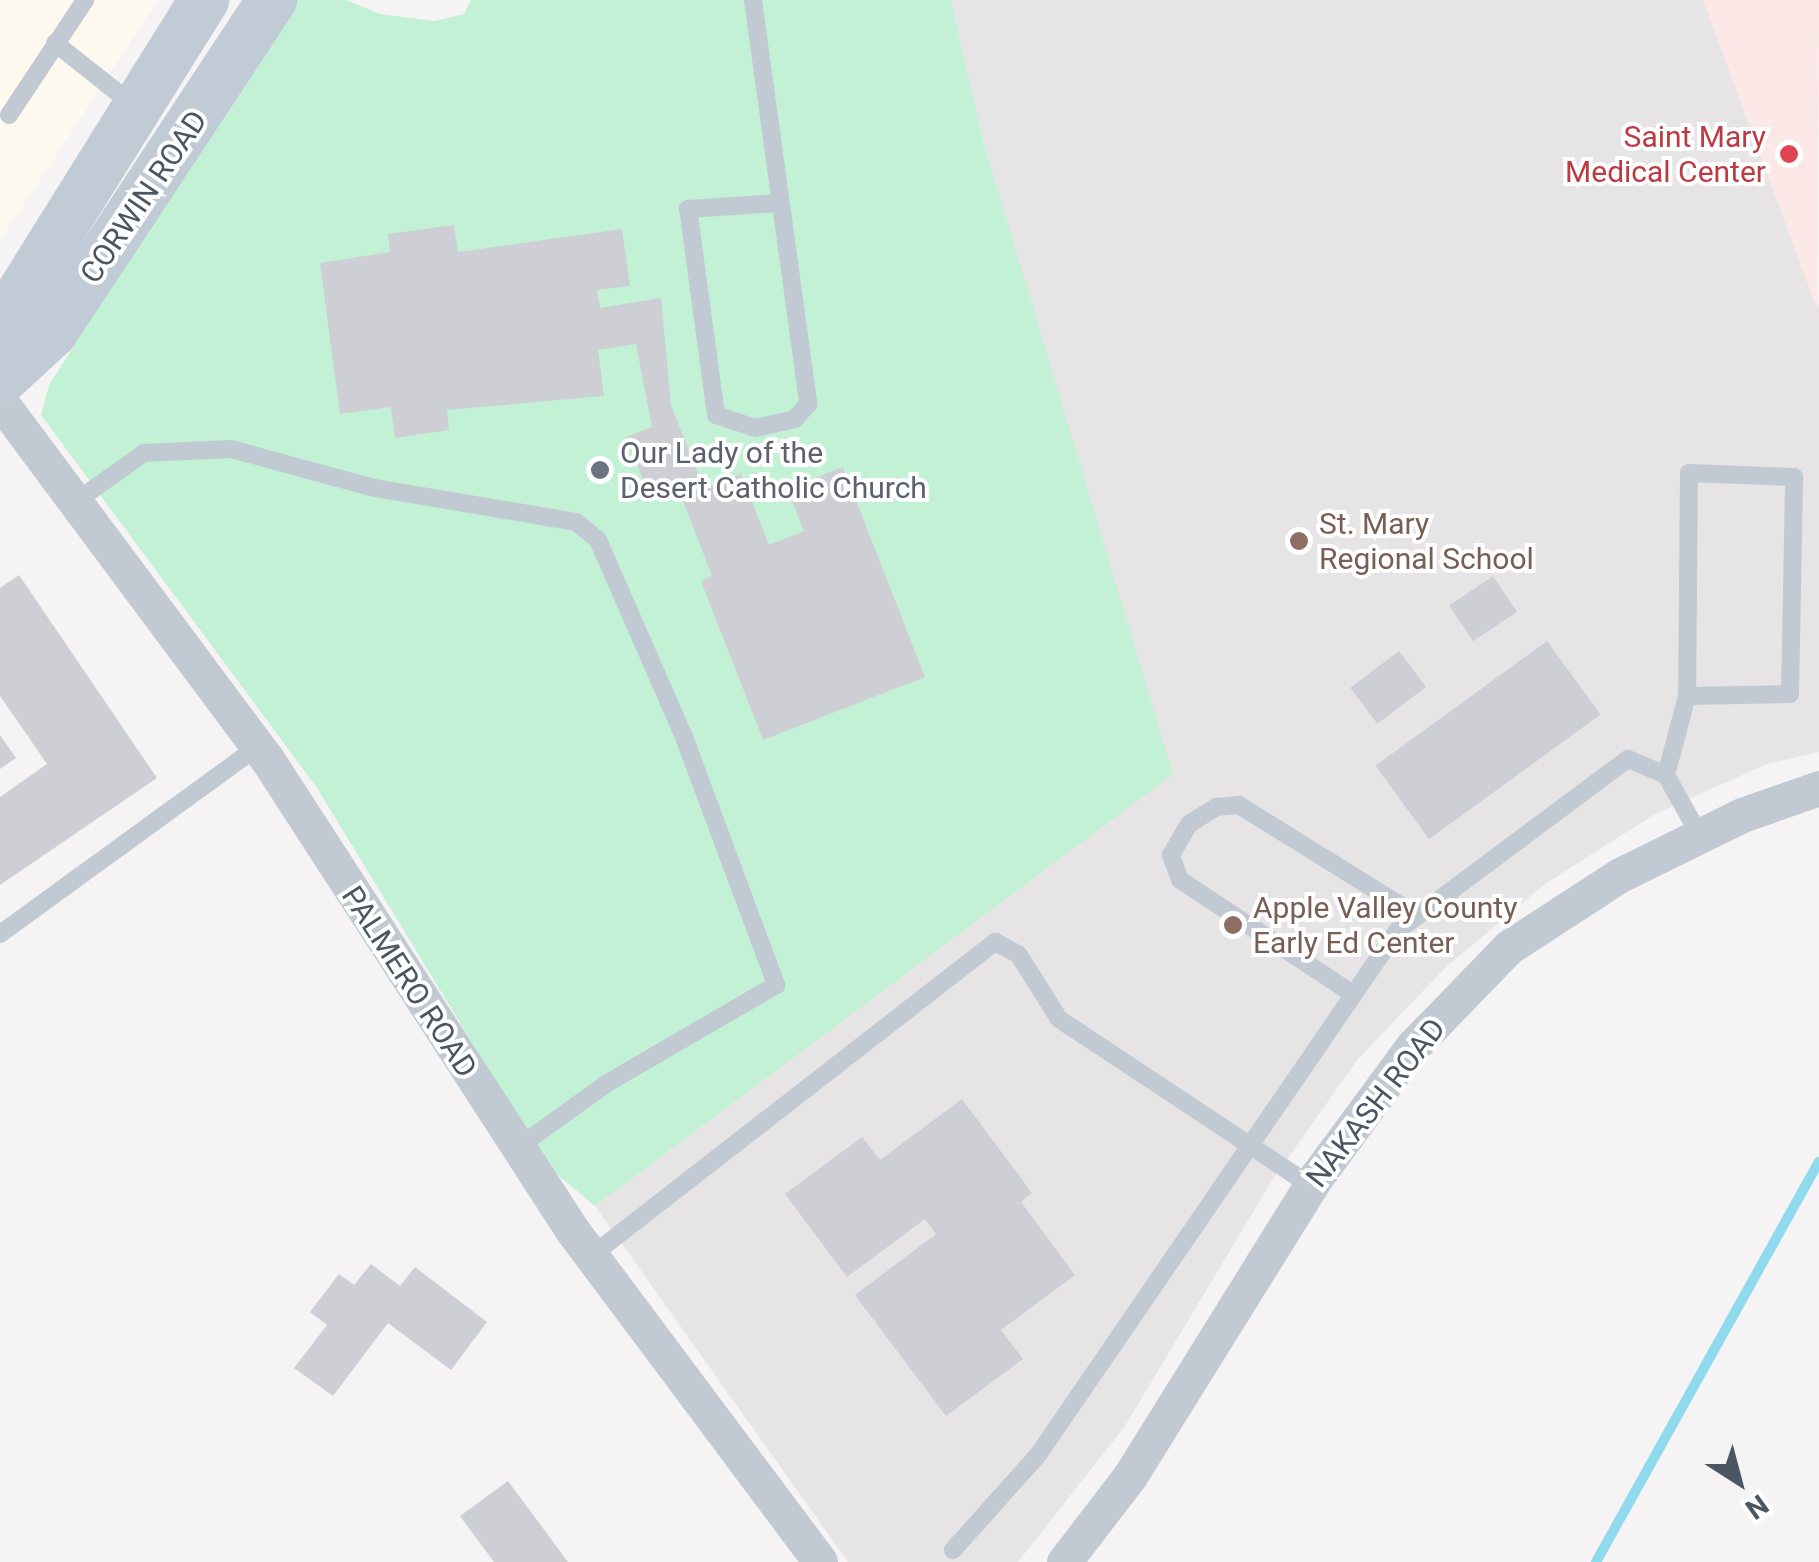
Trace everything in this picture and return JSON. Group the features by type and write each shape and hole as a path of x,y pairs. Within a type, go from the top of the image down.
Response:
{"main road":[{"name":"CORWIN ROAD","path":"4,321 204,0"},
{"name":"CORWIN ROAD","path":"0,381 53,332 272,0"}],"street":[{"name":"PALMERO ROAD","path":"0,400 257,747 591,1256 820,1562"},
{"name":"NAKASH ROAD","path":"1064,1562 1130,1476 1311,1186 1413,1046 1509,947 1620,875 1700,836 1819,788"}],"lane":[{"path":"8,115 85,0"},
{"path":"753,0 808,404 795,418 756,428 716,415 688,209 780,203"},
{"path":"55,43 137,108"},
{"path":"75,502 144,453 172,448 231,448 374,488 560,518 598,540 684,737 776,985 606,1084 518,1148"},
{"path":"1666,775 1688,696 1689,474 1794,477 1790,694 1688,696"},
{"path":"0,934 257,747"},
{"path":"953,1550 1038,1455 1397,931 1628,759 1666,775 1700,836"},
{"path":"1353,994 1180,880 1171,855 1189,824 1216,806 1239,805 1417,916"},
{"path":"591,1256 996,942 1019,955 1059,1019 1247,1148 1311,1186"}],"shaded area":[{"path":"0,0 158,0 0,241"},
{"path":"951,0 1703,0 1819,307 1819,752 1767,764 1655,814 1545,884 1446,967 1358,1059 1271,1182 1125,1426 1018,1562 848,1562 595,1206 1172,774 984,144"},
{"name":"Saint Mary Medical Center","path":"1703,0 1819,0 1817,309"}],"green space":[{"path":"297,0 346,0 380,14 435,21 464,14 471,0 951,0 984,144 1173,774 595,1206 548,1167 317,788 41,415 49,385"}],"building":[{"path":"454,225 458,252 622,229 630,286 597,290 600,308 661,298 671,405 704,489 741,474 769,545 804,531 787,489 843,467 925,677 763,740 701,581 712,576 676,483 649,494 626,437 652,427 636,344 598,350 604,396 447,410 449,430 395,438 391,407 340,414 320,263 390,252 388,234"},
{"path":"19,575 157,778 0,885 0,797 47,764 0,696 0,588"},
{"path":"1493,576 1517,612 1473,641 1449,606"},
{"path":"1547,641 1600,715 1429,839 1375,766"},
{"path":"1399,651 1426,687 1377,724 1350,688"},
{"path":"0,735 16,758 0,769"},
{"path":"962,1099 1032,1193 1021,1202 1075,1275 1001,1330 1023,1359 946,1416 855,1295 936,1234 925,1219 847,1277 785,1194 862,1137 880,1160"},
{"path":"371,1264 400,1286 415,1267 487,1322 451,1370 388,1323 333,1396 294,1368 327,1325 310,1312 339,1274 354,1285"},
{"path":"508,1481 568,1562 494,1562 460,1516"}],"waterway":[{"path":"1596,1562 1819,1162"}],"place":[{"name":"Saint Mary Medical Center","path":"1789,154"},
{"name":"Our Lady of the Desert Catholic Church","path":"600,470"},
{"name":"St. Mary Regional School","path":"1299,541"},
{"name":"Apple Valley County Early Ed Center","path":"1233,925"}]}
